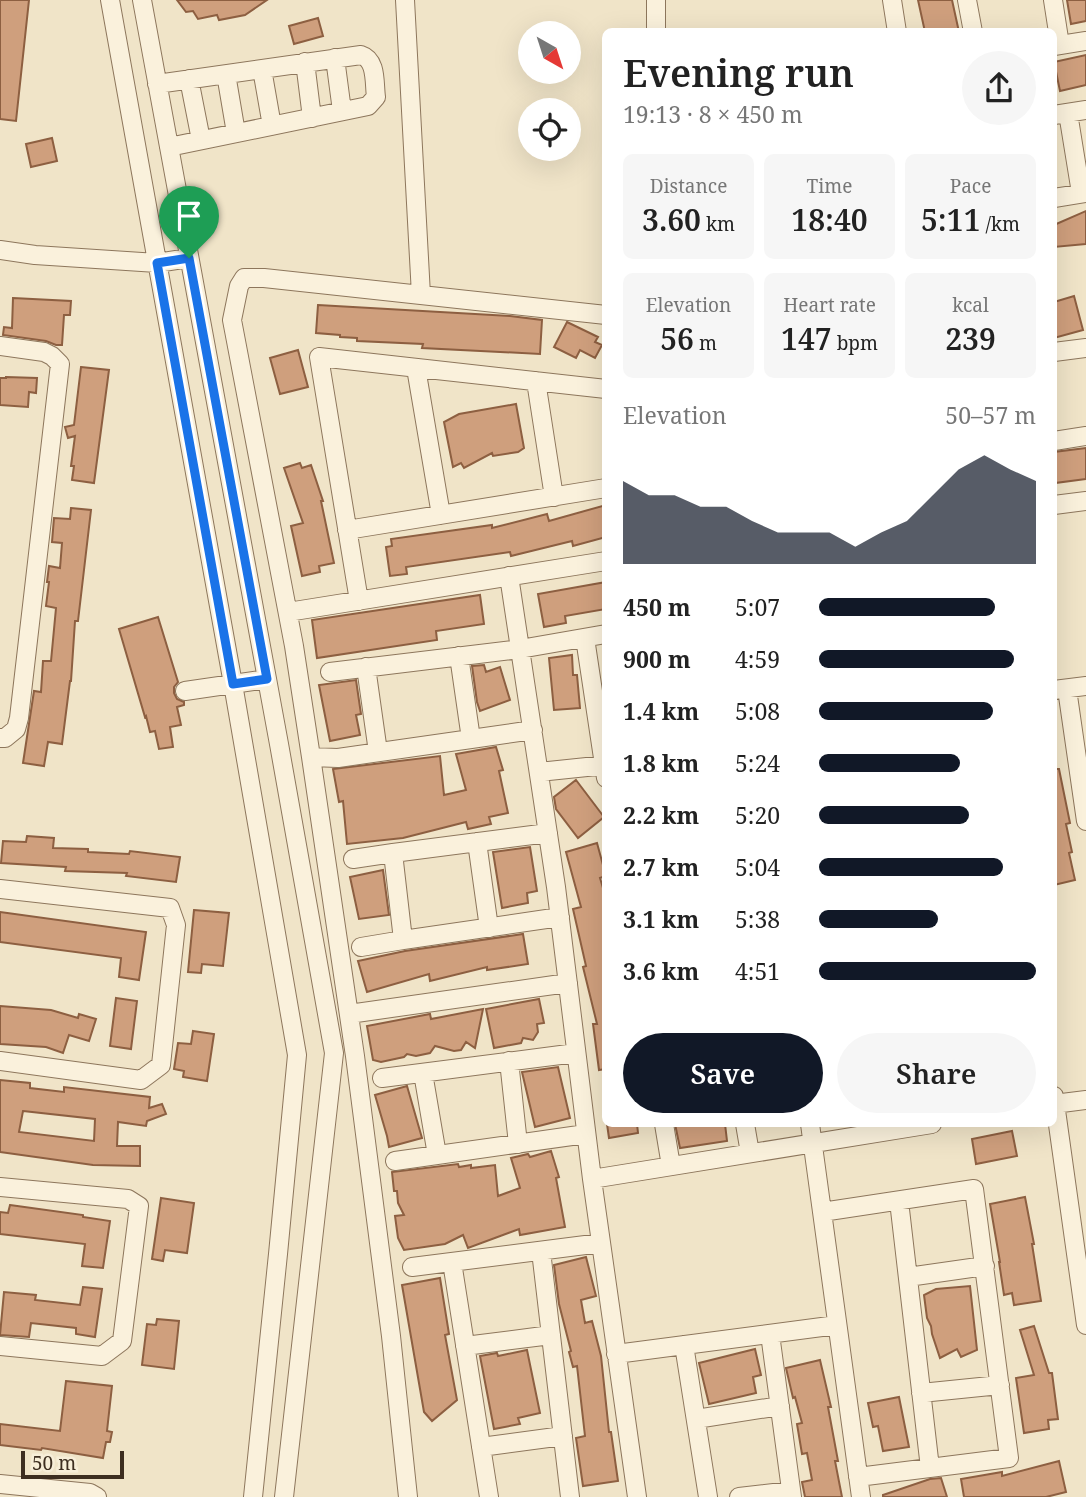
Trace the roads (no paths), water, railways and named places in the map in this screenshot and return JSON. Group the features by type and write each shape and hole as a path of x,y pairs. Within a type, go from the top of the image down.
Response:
{"street":[{"path":"110,0 297,1055 253,1497"},
{"path":"142,0 334,1053 284,1497"},
{"path":"405,0 421,295"},
{"path":"656,0 656,28"},
{"path":"892,0 896,28"},
{"path":"967,0 972,28"},
{"path":"1053,0 1055,28"},
{"path":"1057,46 1086,41"},
{"path":"158,84 361,55 372,62 376,97 368,106 169,147"},
{"path":"335,58 342,111"},
{"path":"305,62 312,118"},
{"path":"262,69 272,126"},
{"path":"226,74 236,133"},
{"path":"189,79 201,140"},
{"path":"1057,198 1084,193 1061,114 1086,110"},
{"path":"0,250 157,263 189,258"},
{"path":"408,1497 391,1336 349,1014 311,757 288,612 232,320 239,286 244,278 602,315"},
{"path":"0,346 44,352 60,364 19,718 16,729 5,738 0,738"},
{"path":"1057,352 1086,348"},
{"path":"359,601 318,357 602,388"},
{"path":"416,368 441,515"},
{"path":"536,381 554,497"},
{"path":"1057,441 1086,436"},
{"path":"347,530 602,489"},
{"path":"1057,505 1086,501"},
{"path":"288,612 602,562"},
{"path":"509,576 560,917 586,1134 637,1497"},
{"path":"330,671 520,649 602,635"},
{"path":"586,638 602,748"},
{"path":"459,656 471,739"},
{"path":"366,667 378,752"},
{"path":"185,691 267,679"},
{"path":"1086,686 1060,689 1081,753 1086,821"},
{"path":"311,757 338,758 509,734 531,723"},
{"path":"539,772 602,769"},
{"path":"353,859 548,833"},
{"path":"477,842 489,928"},
{"path":"393,853 403,940"},
{"path":"0,889 170,908 176,925 162,1065 141,1080 0,1061"},
{"path":"360,947 560,917"},
{"path":"349,1014 568,983"},
{"path":"382,1078 576,1053"},
{"path":"509,1061 518,1144"},
{"path":"423,1073 437,1155"},
{"path":"1057,1101 1086,1100"},
{"path":"1057,1120 1084,1293 1086,1325"},
{"path":"664,1127 671,1166"},
{"path":"746,1127 750,1153"},
{"path":"810,1127 860,1497"},
{"path":"592,1179 913,1127"},
{"path":"396,1161 586,1134"},
{"path":"0,1187 128,1199 139,1206 122,1341 102,1356 0,1346"},
{"path":"822,1212 974,1189 985,1266 1009,1458 858,1477"},
{"path":"899,1201 930,1468"},
{"path":"412,1267 601,1243"},
{"path":"541,1251 570,1497"},
{"path":"452,1262 489,1497"},
{"path":"908,1277 985,1266"},
{"path":"617,1354 837,1325"},
{"path":"739,1497 792,1494 770,1334"},
{"path":"465,1346 551,1335"},
{"path":"684,1345 708,1497"},
{"path":"921,1393 1000,1385"},
{"path":"696,1419 780,1406"},
{"path":"481,1447 563,1436"},
{"path":"0,1484 90,1493 97,1497"}]}
